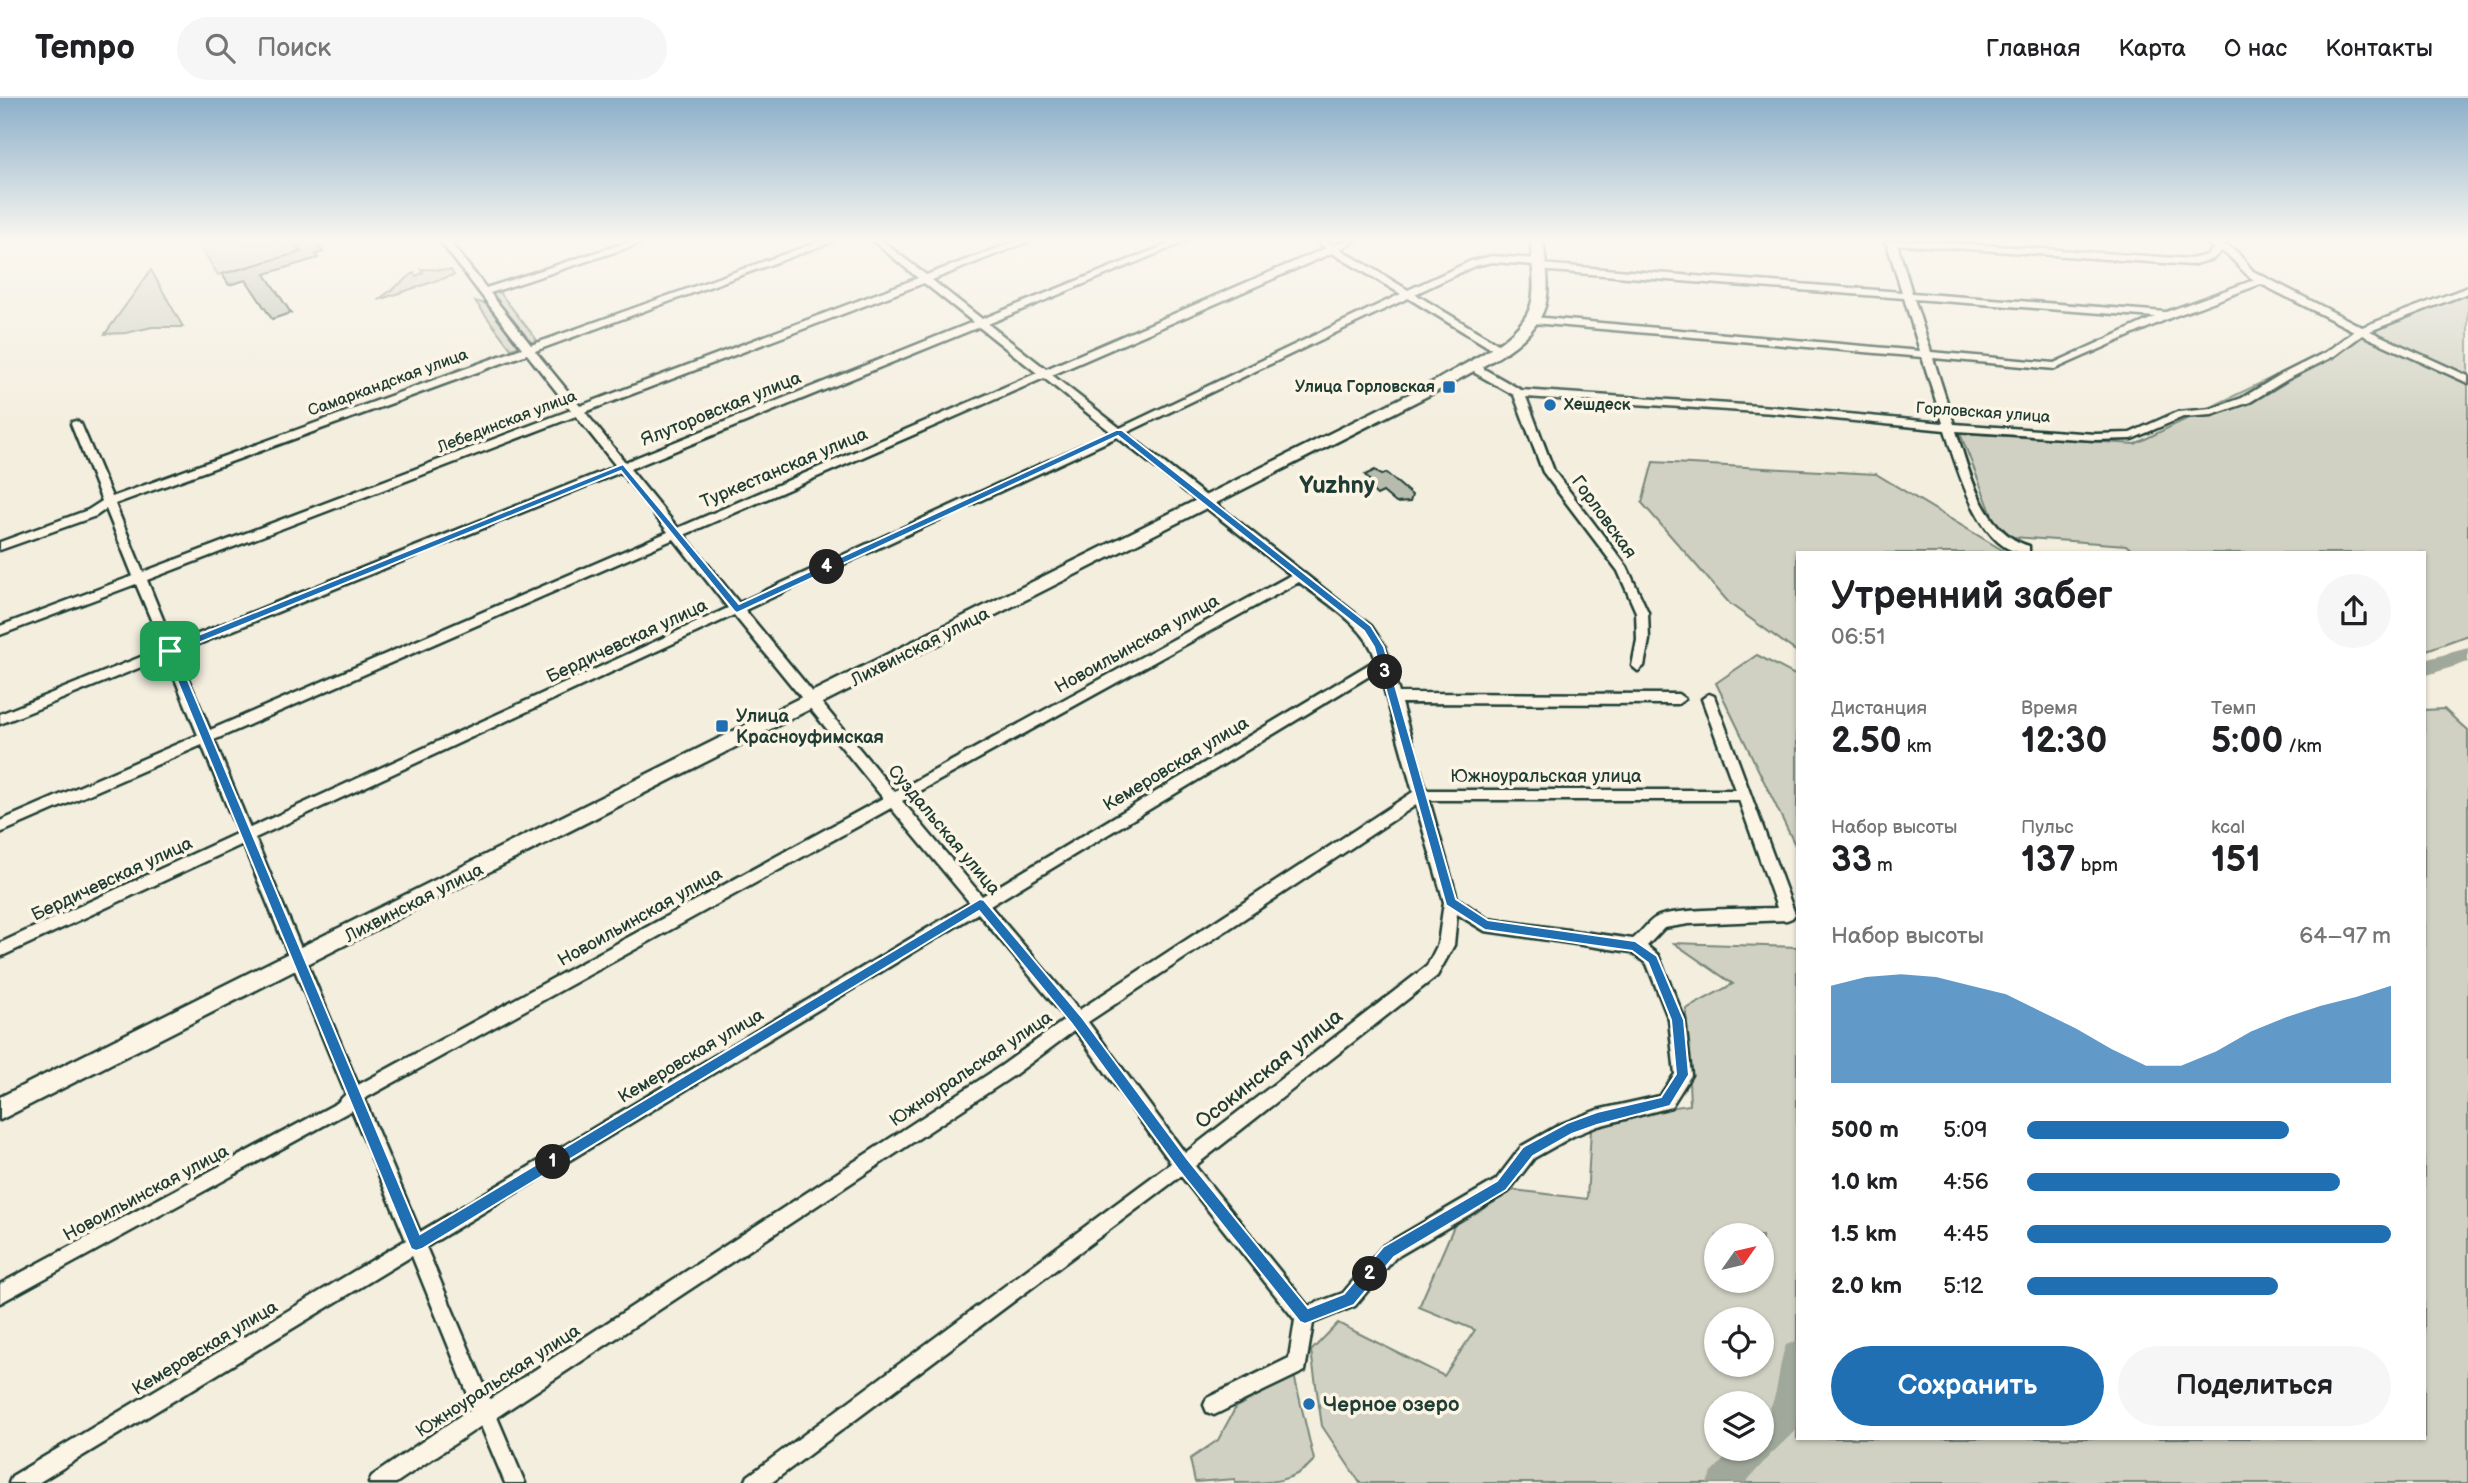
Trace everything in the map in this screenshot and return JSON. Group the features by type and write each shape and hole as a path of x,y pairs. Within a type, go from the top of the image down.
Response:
{"main road":[{"path":"1533,320 1538,306"},
{"name":"Лихвинская улица","path":"0,1109 299,961 1438,385 1499,349 1519,335 1533,320"}],"street":[{"name":"Суздальская улица","path":"494,306 811,702 1077,1020 1183,1165 1305,1317"},
{"name":"Самаркандская улица","path":"0,546 92,513 108,502 649,306"},
{"name":"Лебединская улица","path":"0,631 854,306"},
{"path":"959,306 1367,629 1379,647 1451,902 1485,925 1635,946 1653,960 1677,1020 1683,1075 1665,1102 1597,1118 1567,1130 1528,1152 1502,1186 1389,1252 1349,1300 1305,1317 1298,1364 1214,1405"},
{"name":"Ялуторовская улица","path":"0,719 1024,306"},
{"name":"Туркестанская улица","path":"0,827 1202,306"},
{"name":"Бердичевская улица","path":"0,950 1119,432 1385,306"},
{"path":"1429,306 1499,349"},
{"path":"1912,306 1969,489 1997,534 2011,545 2025,549"},
{"name":"Бердичевская улица","path":"2040,306 2168,315"},
{"path":"1533,320 2055,366 2193,306"},
{"path":"2312,306 2468,380"},
{"name":"Горловская улица","path":"1477,360 1479,371 1519,393 1774,410 1949,427 2095,437 2132,436 2181,414 2212,412 2246,400 2330,354 2361,331 2427,306"},
{"name":"Горловская","path":"1519,393 1549,472 1623,570 1642,612 1643,640 1638,666"},
{"path":"76,424 515,1483"},
{"name":"Новоильинская улица","path":"0,1294 343,1108 355,1096 1300,576"},
{"name":"Кемеровская улица","path":"19,1483 1382,662"},
{"path":"1393,698 1678,699"},
{"path":"1635,946 1648,937 1660,922 1689,918 1787,914 1709,699"},
{"name":"Южноуральская улица","path":"379,1483 468,1422 486,1413 1007,1071 1077,1020 1420,795 1743,795"},
{"name":"Осокинская улица","path":"755,1483 1183,1165 1432,971 1446,945 1451,902"}],"shaded area":[{"path":"125,306 171,306 183,327 152,327 126,333 105,334"},
{"path":"478,306 487,306 520,346 511,349"},
{"path":"500,306 510,306 537,340 530,343"},
{"path":"2435,306 2468,306 2468,635 2426,650 2426,551 2133,551 2126,545 2012,537 1994,520 1960,433 2135,444 2366,332"},
{"path":"1653,462 1876,474 2004,551 1796,551 1796,651 1730,604 1642,503"},
{"path":"1757,655 1796,675 1796,847 1716,683"},
{"path":"2444,709 2468,731 2468,1483 1360,1483 1322,1426 1311,1351 1338,1323 1444,1376 1475,1330 1419,1307 1457,1219 1514,1190 1587,1199 1591,1130 1639,1112 1690,1105 1686,1009 1733,984 1674,943 1796,947 1796,1440 2426,1440 2426,710"},
{"path":"1294,1375 1314,1460 1307,1468 1280,1480 1259,1483 1235,1483 1235,1479 1195,1482 1190,1459 1218,1440 1236,1407"}],"building":[{"path":"263,306 286,306 291,313 272,319"},
{"path":"1375,470 1381,475 1386,473 1412,495 1410,502 1396,503 1383,492 1377,495 1365,484 1371,482 1365,475"}],"waterway":[{"path":"2426,667 2468,655"},
{"path":"1774,1430 1787,1417 1796,1362"},
{"path":"1723,1483 1744,1461"}],"place":[{"name":"Улица Горловская","path":"1449,387"},
{"name":"Хешдеск","path":"1550,405"},
{"name":"Улица Красноуфимская","path":"722,726"},
{"name":"Черное озеро","path":"1309,1404"}],"district":[{"name":"Yuzhny","path":"1337,485"}],"route":[{"path":"1119,432 1367,629 1379,647 1451,902 1485,925 1635,946 1653,960 1677,1020 1683,1075 1665,1102 1597,1118 1567,1130 1528,1152 1502,1186 1389,1252 1349,1300 1305,1317 1183,1165 1077,1020 980,904 416,1244 170,651 623,467 737,609 1119,432"}]}
